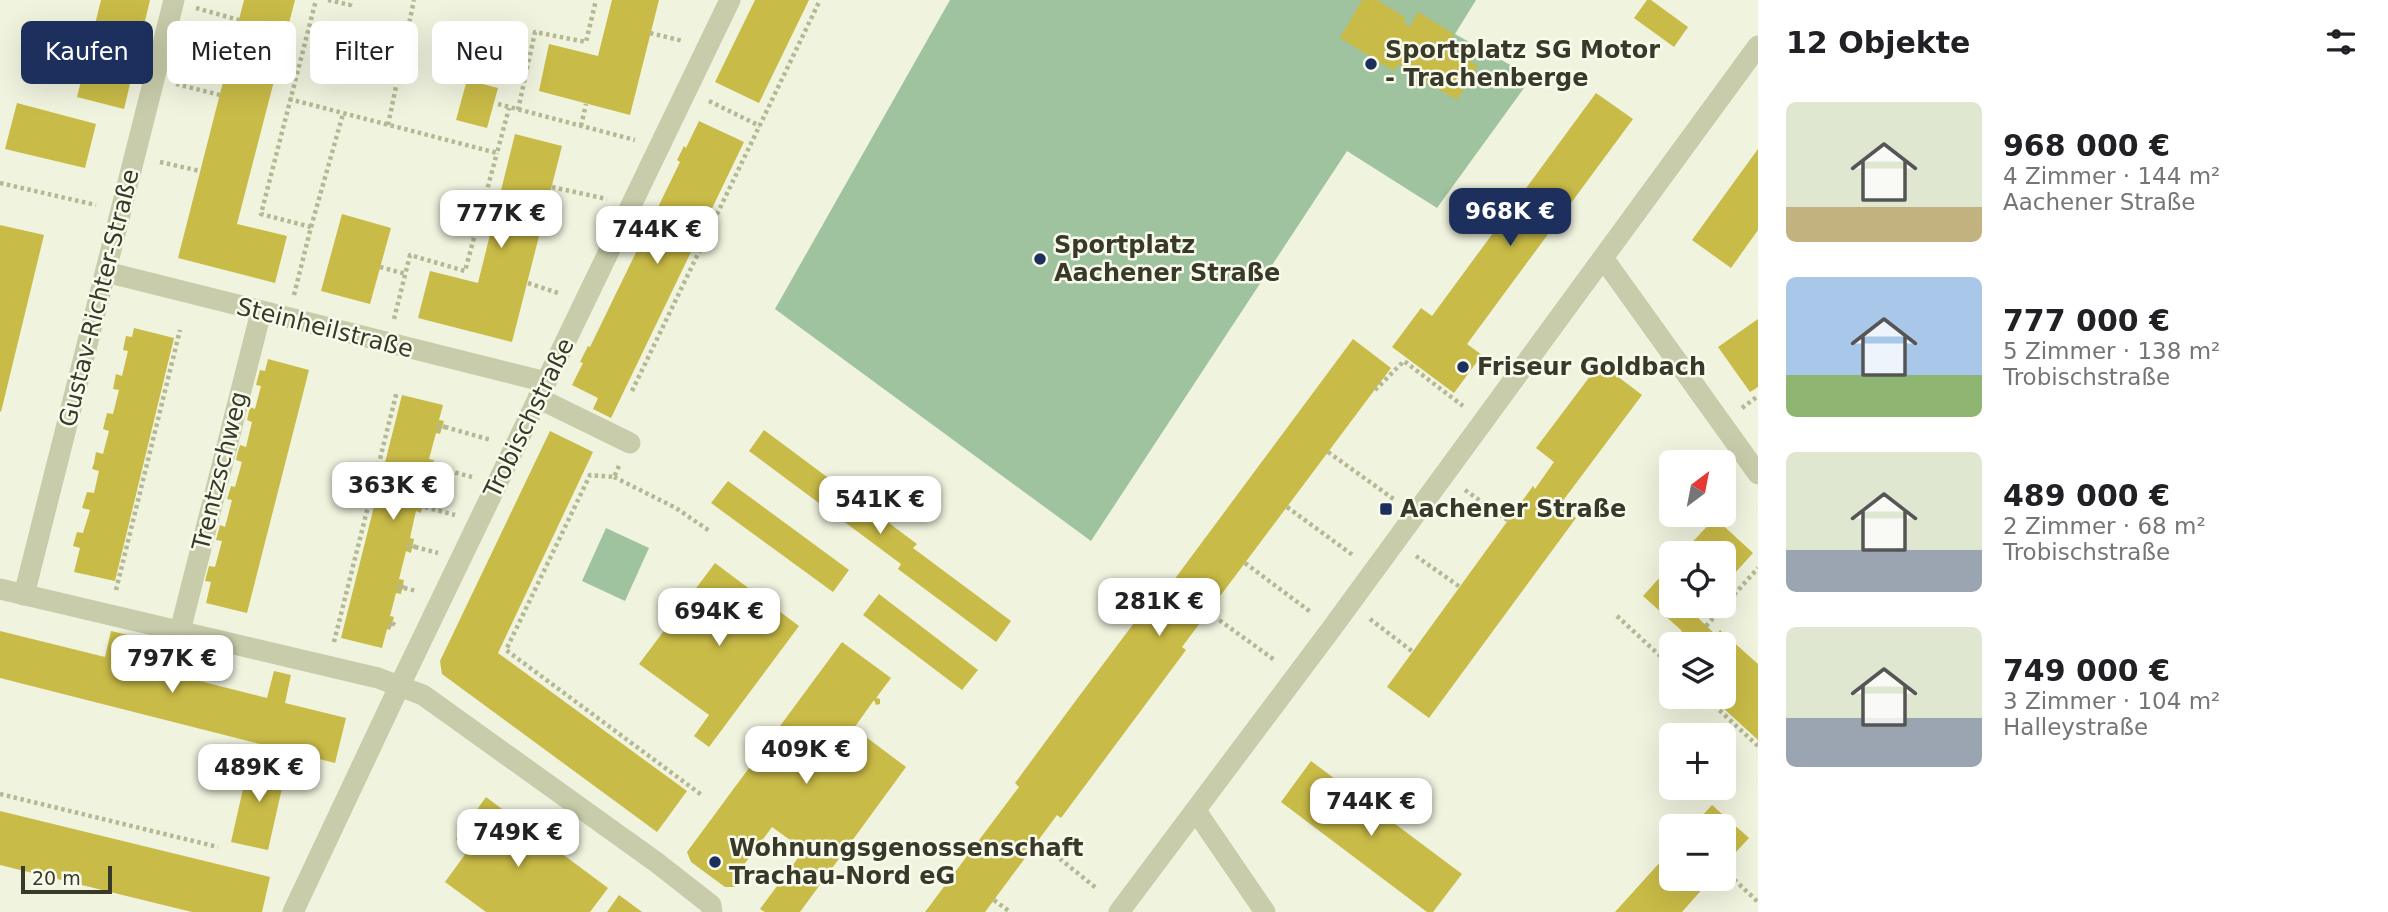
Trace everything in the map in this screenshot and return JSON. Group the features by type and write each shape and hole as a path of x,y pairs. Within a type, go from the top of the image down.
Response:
{"street":[{"name":"Trobischstraße","path":"293,912 730,0"},
{"name":"Gustav-Richter-Straße","path":"24,595 174,1"},
{"path":"1119,912 1297,676 1758,46"},
{"path":"1603,258 1758,474"},
{"name":"Steinheilstraße","path":"106,272 388,344 542,390 630,443"},
{"name":"Trentzschweg","path":"180,631 261,312"},
{"path":"0,589 400,685 423,695 656,862 711,905 712,912"},
{"path":"1196,811 1265,912"}],"path":[{"path":"312,227 261,214 316,0"},
{"path":"328,0 350,5 351,0"},
{"path":"388,125 414,0"},
{"path":"518,110 535,32 586,42 596,0"},
{"path":"632,391 820,0"},
{"path":"174,1 239,20"},
{"path":"154,79 220,95"},
{"path":"687,90 760,126"},
{"path":"289,99 497,153"},
{"path":"498,104 659,147"},
{"path":"581,126 586,104"},
{"path":"388,344 410,255 465,271 509,108"},
{"path":"288,319 343,114"},
{"path":"135,156 200,171"},
{"path":"0,183 121,211"},
{"path":"552,187 632,204"},
{"path":"380,267 406,274"},
{"path":"527,283 585,301"},
{"path":"116,590 180,330"},
{"path":"1375,390 1404,361 1484,421"},
{"path":"334,641 397,391"},
{"path":"438,426 515,447"},
{"path":"614,477 630,443"},
{"path":"1328,452 1415,515"},
{"path":"428,465 497,484"},
{"path":"703,796 506,650 590,475 614,477 676,508 711,532"},
{"path":"1444,476 1509,521"},
{"path":"1287,507 1374,571"},
{"path":"1396,541 1461,587"},
{"path":"1245,563 1332,628"},
{"path":"1706,626 1758,568"},
{"path":"1350,604 1413,652"},
{"path":"1208,612 1297,676"},
{"path":"1617,616 1659,655"},
{"path":"1720,709 1758,746"},
{"path":"0,794 218,847"},
{"path":"1038,841 1096,888"},
{"path":"1736,881 1758,902"},
{"path":"994,900 1010,912"}],"green space":[{"name":"Sportplatz Aachener Straße","path":"950,0 1476,0 1455,34 1532,77 1437,208 1347,151 1091,541 775,309"},
{"path":"606,528 649,548 625,601 582,581"}],"building":[{"path":"101,0 150,0 145,21 96,21"},
{"path":"244,0 295,0 290,21 239,21"},
{"path":"612,0 659,0 630,115 539,91 549,44 598,56"},
{"path":"755,0 809,0 759,103 715,82"},
{"path":"1362,0 1377,0 1406,18 1403,22 1410,27 1418,12 1454,34 1446,47 1478,66 1457,100 1398,64 1394,71 1379,62 1377,67 1367,61 1370,56 1340,38"},
{"path":"1647,0 1651,0 1688,27 1674,47 1634,18"},
{"path":"80,84 130,84 124,109 77,97"},
{"path":"223,84 273,84 237,224 287,236 275,283 178,258"},
{"path":"466,84 498,88 487,128 456,120"},
{"path":"1596,93 1633,119 1467,344 1482,355 1454,393 1392,347 1421,308 1432,316"},
{"path":"17,103 96,124 85,168 5,149"},
{"path":"699,121 744,142 611,418 593,409 598,398 572,385 583,363 580,362 588,346 590,347 680,162 677,160"},
{"path":"515,134 562,146 512,342 418,318 430,271 478,283"},
{"path":"1758,149 1758,230 1731,268 1692,240"},
{"path":"342,214 391,228 370,304 321,291"},
{"path":"0,225 44,235 1,412 0,411"},
{"path":"1758,319 1758,387 1750,392 1718,347"},
{"path":"134,328 174,338 115,581 74,572 80,548 73,546 77,532 83,533 90,510 82,508 87,492 94,493 99,471 92,469 96,452 103,454 109,431 103,429 107,413 113,414 119,390 113,389 116,374 122,376 128,351 123,350 126,336 132,337"},
{"path":"1353,339 1391,368 1182,647 1186,650 1061,818 1057,815 985,912 925,912 1019,787 1015,783 1077,699 1140,615 1145,619"},
{"path":"268,359 309,370 247,613 206,603 211,582 205,581 209,566 215,567 222,541 216,540 220,525 225,527 232,500 227,499 231,486 235,487 242,462 236,460 237,455 240,445 246,447 252,422 247,420 250,407 255,409 261,386 256,385 260,370 265,371"},
{"path":"1600,363 1642,395 1559,506 1576,518 1429,718 1387,687 1533,486 1535,489 1554,462 1536,448"},
{"path":"402,395 443,405 439,420 444,421 440,434 436,433 429,459 434,460 430,473 427,472 420,498 424,499 421,513 416,511 410,538 414,539 411,553 406,551 399,579 404,580 401,594 396,593 390,616 394,617 390,630 387,629 382,648 341,638"},
{"path":"764,430 917,544 913,548 1011,621 996,642 898,569 901,564 749,451"},
{"path":"550,431 593,452 498,653 687,791 657,832 442,674 440,661"},
{"path":"728,481 849,570 833,592 711,503"},
{"path":"1707,527 1725,527 1753,553 1736,572 1736,541 1693,541"},
{"path":"715,563 799,626 709,747 694,736 709,715 639,664"},
{"path":"1659,578 1659,610 1643,596"},
{"path":"879,594 978,670 962,690 863,615"},
{"path":"1668,618 1698,618 1713,632 1681,632"},
{"path":"0,631 105,657 111,631 128,635 122,662 148,668 152,651 164,655 160,671 267,698 274,671 291,675 285,703 346,718 335,763 0,678"},
{"path":"842,642 891,678 876,698 880,699 880,704 876,705 874,700 854,728 906,767 800,912 765,912 760,909 804,850 772,827 740,870 745,873 735,887 725,887 691,862 687,852"},
{"path":"1736,644 1758,664 1758,740 1724,709 1736,709"},
{"path":"250,758 287,766 268,850 231,842"},
{"path":"1311,761 1462,874 1433,912 1427,912 1281,802"},
{"path":"486,797 608,888 590,912 486,912 445,882 469,849 456,839"},
{"path":"1712,805 1722,814 1704,814"},
{"path":"0,811 270,877 262,912 192,912 0,865"},
{"path":"1736,826 1749,838 1736,852"},
{"path":"1659,863 1659,891 1701,891 1682,912 1615,912"},
{"path":"619,895 642,912 607,912"}],"place":[{"name":"Sportplatz SG Motor - Trachenberge","path":"1371,64"},
{"name":"Sportplatz Aachener Straße","path":"1040,259"},
{"name":"Friseur Goldbach","path":"1463,367"},
{"name":"Aachener Straße","path":"1386,509"},
{"name":"Wohnungsgenossenschaft Trachau-Nord eG","path":"715,862"}]}
